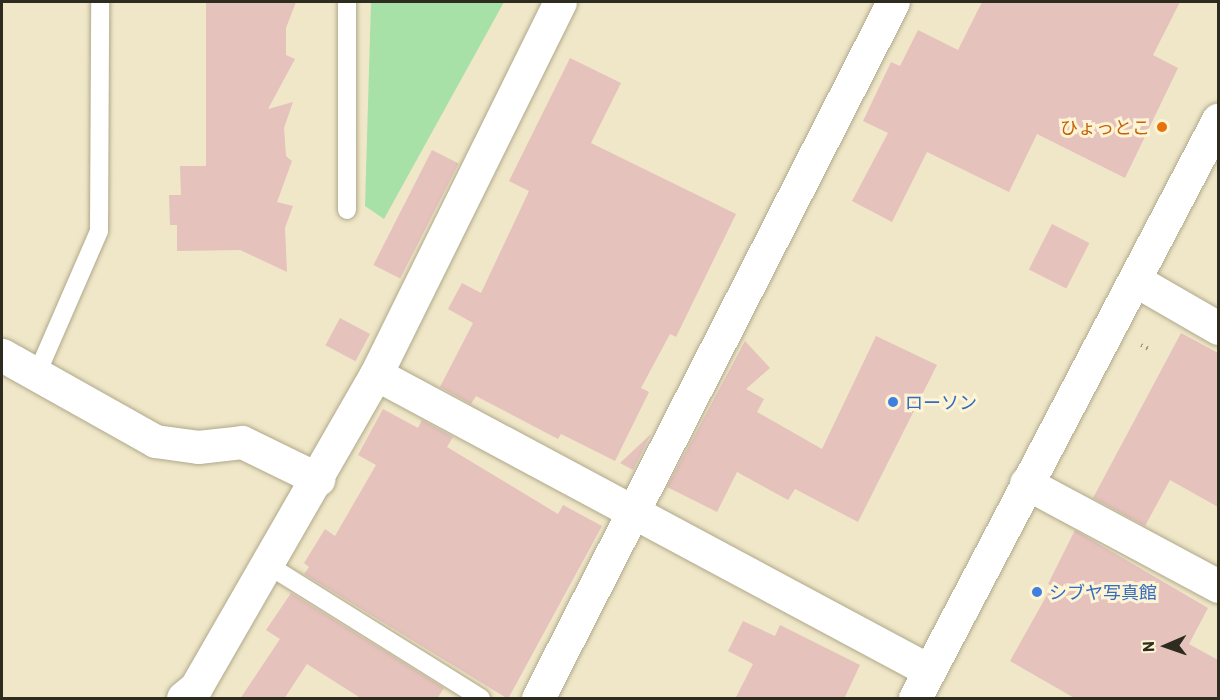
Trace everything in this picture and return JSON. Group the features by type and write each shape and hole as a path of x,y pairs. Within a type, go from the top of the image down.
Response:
{"street":[{"path":"183,699 196,687 318,479 376,374 560,2"},
{"path":"538,699 893,2"},
{"path":"376,374 635,509 921,684 1218,120"},
{"path":"1135,280 1218,328"},
{"path":"2,356 155,441 198,447 242,442 318,479"},
{"path":"1026,483 1218,586"}],"lane":[{"path":"36,376 99,231 100,2"},
{"path":"347,2 347,210"},
{"path":"268,565 481,699"}],"green space":[{"path":"371,2 504,2 384,219 365,206"}],"building":[{"path":"206,2 296,2 286,28 286,55 295,59 268,109 293,102 284,128 286,156 292,161 277,202 293,206 285,228 287,272 240,250 177,251 177,225 170,225 169,195 181,195 180,166 206,166"},
{"path":"982,2 1180,2 1153,55 1178,68 1125,178 1037,134 1009,192 927,152 892,222 852,201 888,133 863,121 891,62 900,66 918,30 958,50"},
{"path":"570,58 621,83 591,143 736,214 676,337 670,334 641,388 649,392 615,461 561,434 558,439 476,396 471,404 440,387 473,323 448,309 462,283 481,293 529,191 509,181"},
{"path":"432,150 459,164 400,279 373,265"},
{"path":"1052,224 1089,243 1066,289 1029,269"},
{"path":"340,318 370,334 355,361 325,345"},
{"path":"1181,333 1218,353 1218,507 1170,480 1145,526 1093,498"},
{"path":"876,336 937,365 858,522 795,489 788,500 737,472 717,512 667,487 745,341 770,368 746,389 764,399 757,412 822,449"},
{"path":"383,409 418,428 422,420 453,437 447,447 558,514 563,505 602,526 508,699 304,574 309,567 304,563 325,529 335,536 376,465 358,455"},
{"path":"651,434 633,470 620,463"},
{"path":"1075,530 1208,608 1189,644 1218,660 1218,699 1076,699 1010,661 1052,586 1048,584"},
{"path":"291,593 444,688 437,699 362,699 307,664 284,699 240,699 280,639 266,630"},
{"path":"743,621 775,636 780,625 860,665 844,699 735,699 753,664 728,651"}],"place":[{"name":"ひょっとこ","path":"1162,127"},
{"name":"ローソン","path":"893,402"},
{"name":"シブヤ写真館","path":"1037,592"}]}
